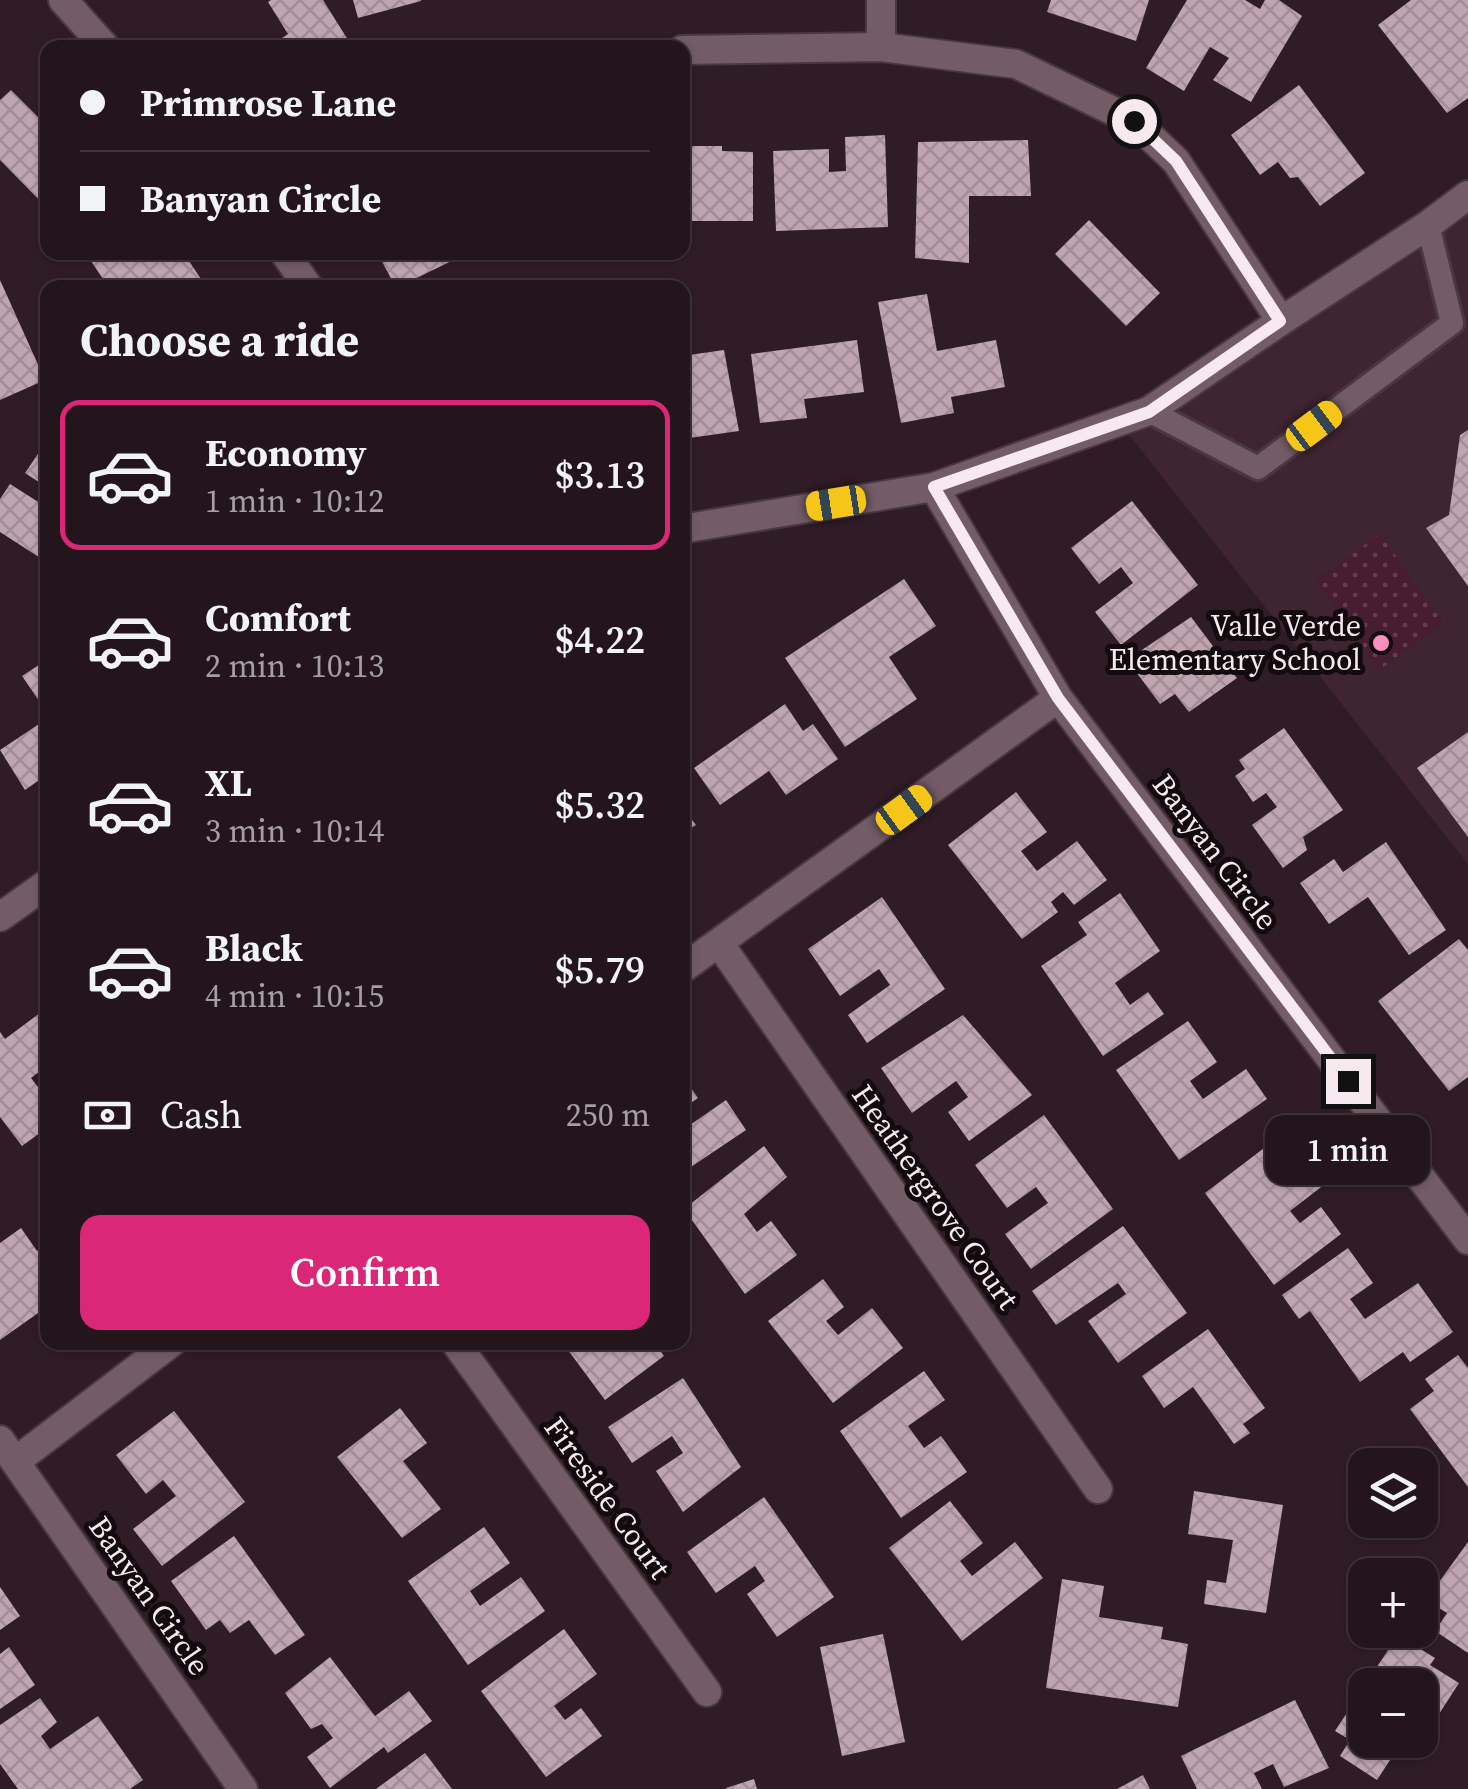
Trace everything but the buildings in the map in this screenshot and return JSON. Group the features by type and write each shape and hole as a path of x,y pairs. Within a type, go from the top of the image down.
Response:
{"street":[{"path":"63,0 99,40"},
{"path":"881,0 881,47"},
{"path":"690,50 881,47 1016,64 1134,121 1176,161 1280,321"},
{"path":"690,528 934,487 1149,412 1468,195"},
{"name":"Banyan Circle","path":"934,487 1058,698 1468,1240"},
{"path":"690,963 1058,698"},
{"path":"0,918 40,889"},
{"name":"Heathergrove Court","path":"719,943 1098,1489"},
{"path":"8,1451 160,1350"},
{"name":"Fireside Court","path":"461,1350 707,1692"},
{"name":"Banyan Circle","path":"8,1451 244,1789"}],"lane":[{"path":"1149,412 1258,468 1452,323 1428,225"}],"shaded area":[{"name":"Valle Verde Elementary School","path":"1468,195 1468,864 1119,422"},
{"path":"1380,534 1444,624 1379,670 1315,580"}],"place":[{"name":"Valle Verde Elementary School","path":"1381,643"}],"route":[{"path":"1134,121 1176,161 1280,321 1149,412 934,487 1058,698 1348,1081"}]}
